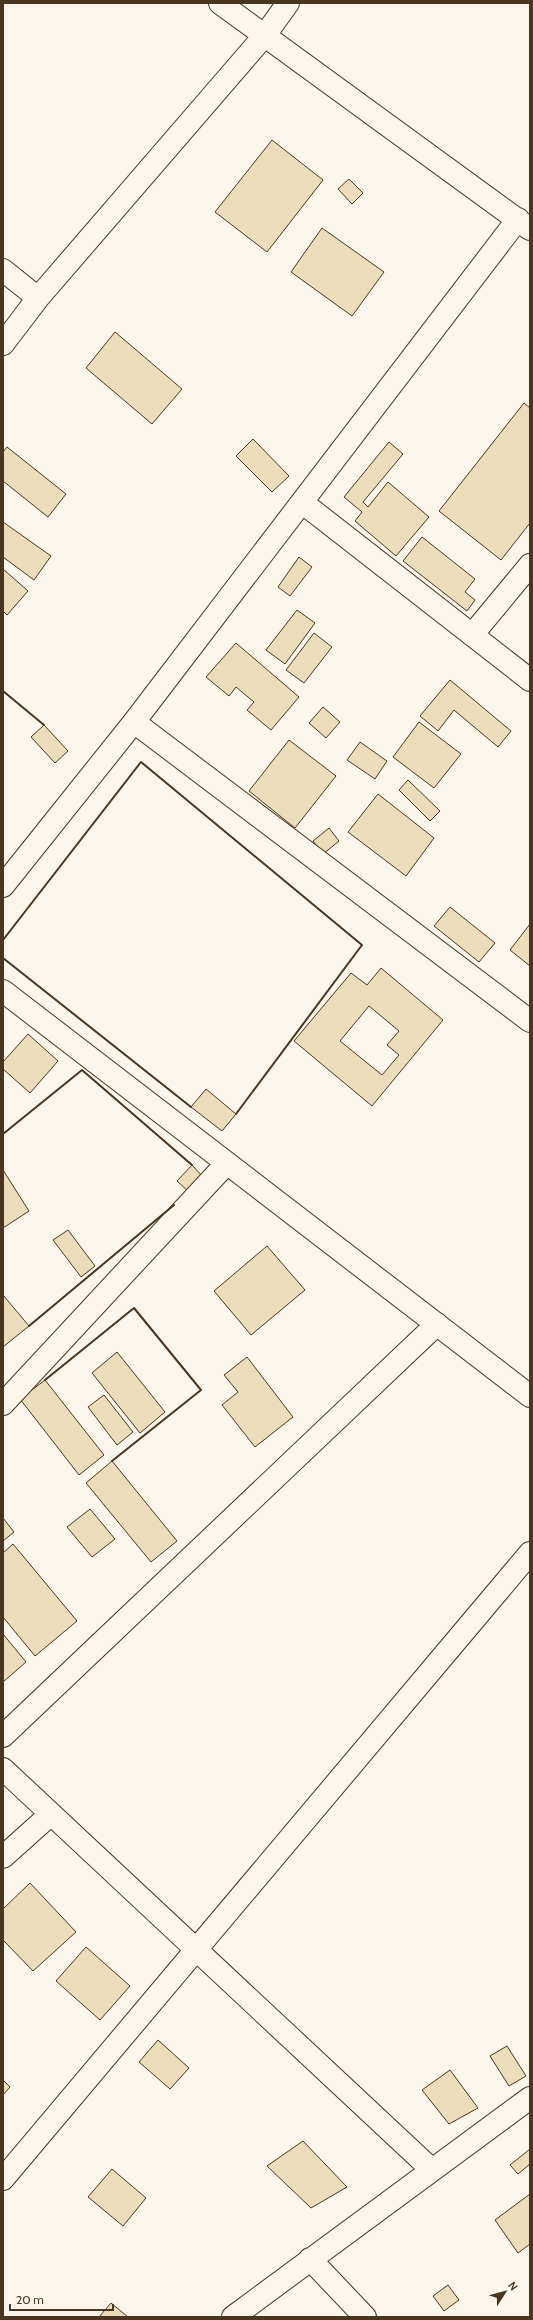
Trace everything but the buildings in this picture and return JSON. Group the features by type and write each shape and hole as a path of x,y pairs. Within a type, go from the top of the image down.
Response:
{"street":[{"path":"3,886 134,722 303,503 524,224 220,3"},
{"path":"3,344 38,298 265,35 288,3"},
{"path":"3,270 38,298"},
{"path":"303,503 530,680"},
{"path":"472,635 530,565"},
{"path":"134,722 530,1021"},
{"path":"3,991 530,1396"},
{"path":"3,1404 227,1163"},
{"path":"3,1736 437,1324"},
{"path":"3,2179 530,1553"},
{"path":"3,1769 431,2170"},
{"path":"3,1857 51,1814"},
{"path":"232,2317 530,2098"},
{"path":"310,2259 365,2317"}],"wall":[{"path":"3,691 44,725"},
{"path":"3,940 141,762 362,945 236,1114"},
{"path":"3,958 191,1107"},
{"path":"3,1134 82,1070 192,1165"},
{"path":"29,1326 174,1205"},
{"path":"45,1380 134,1308 201,1390 112,1461"}]}
